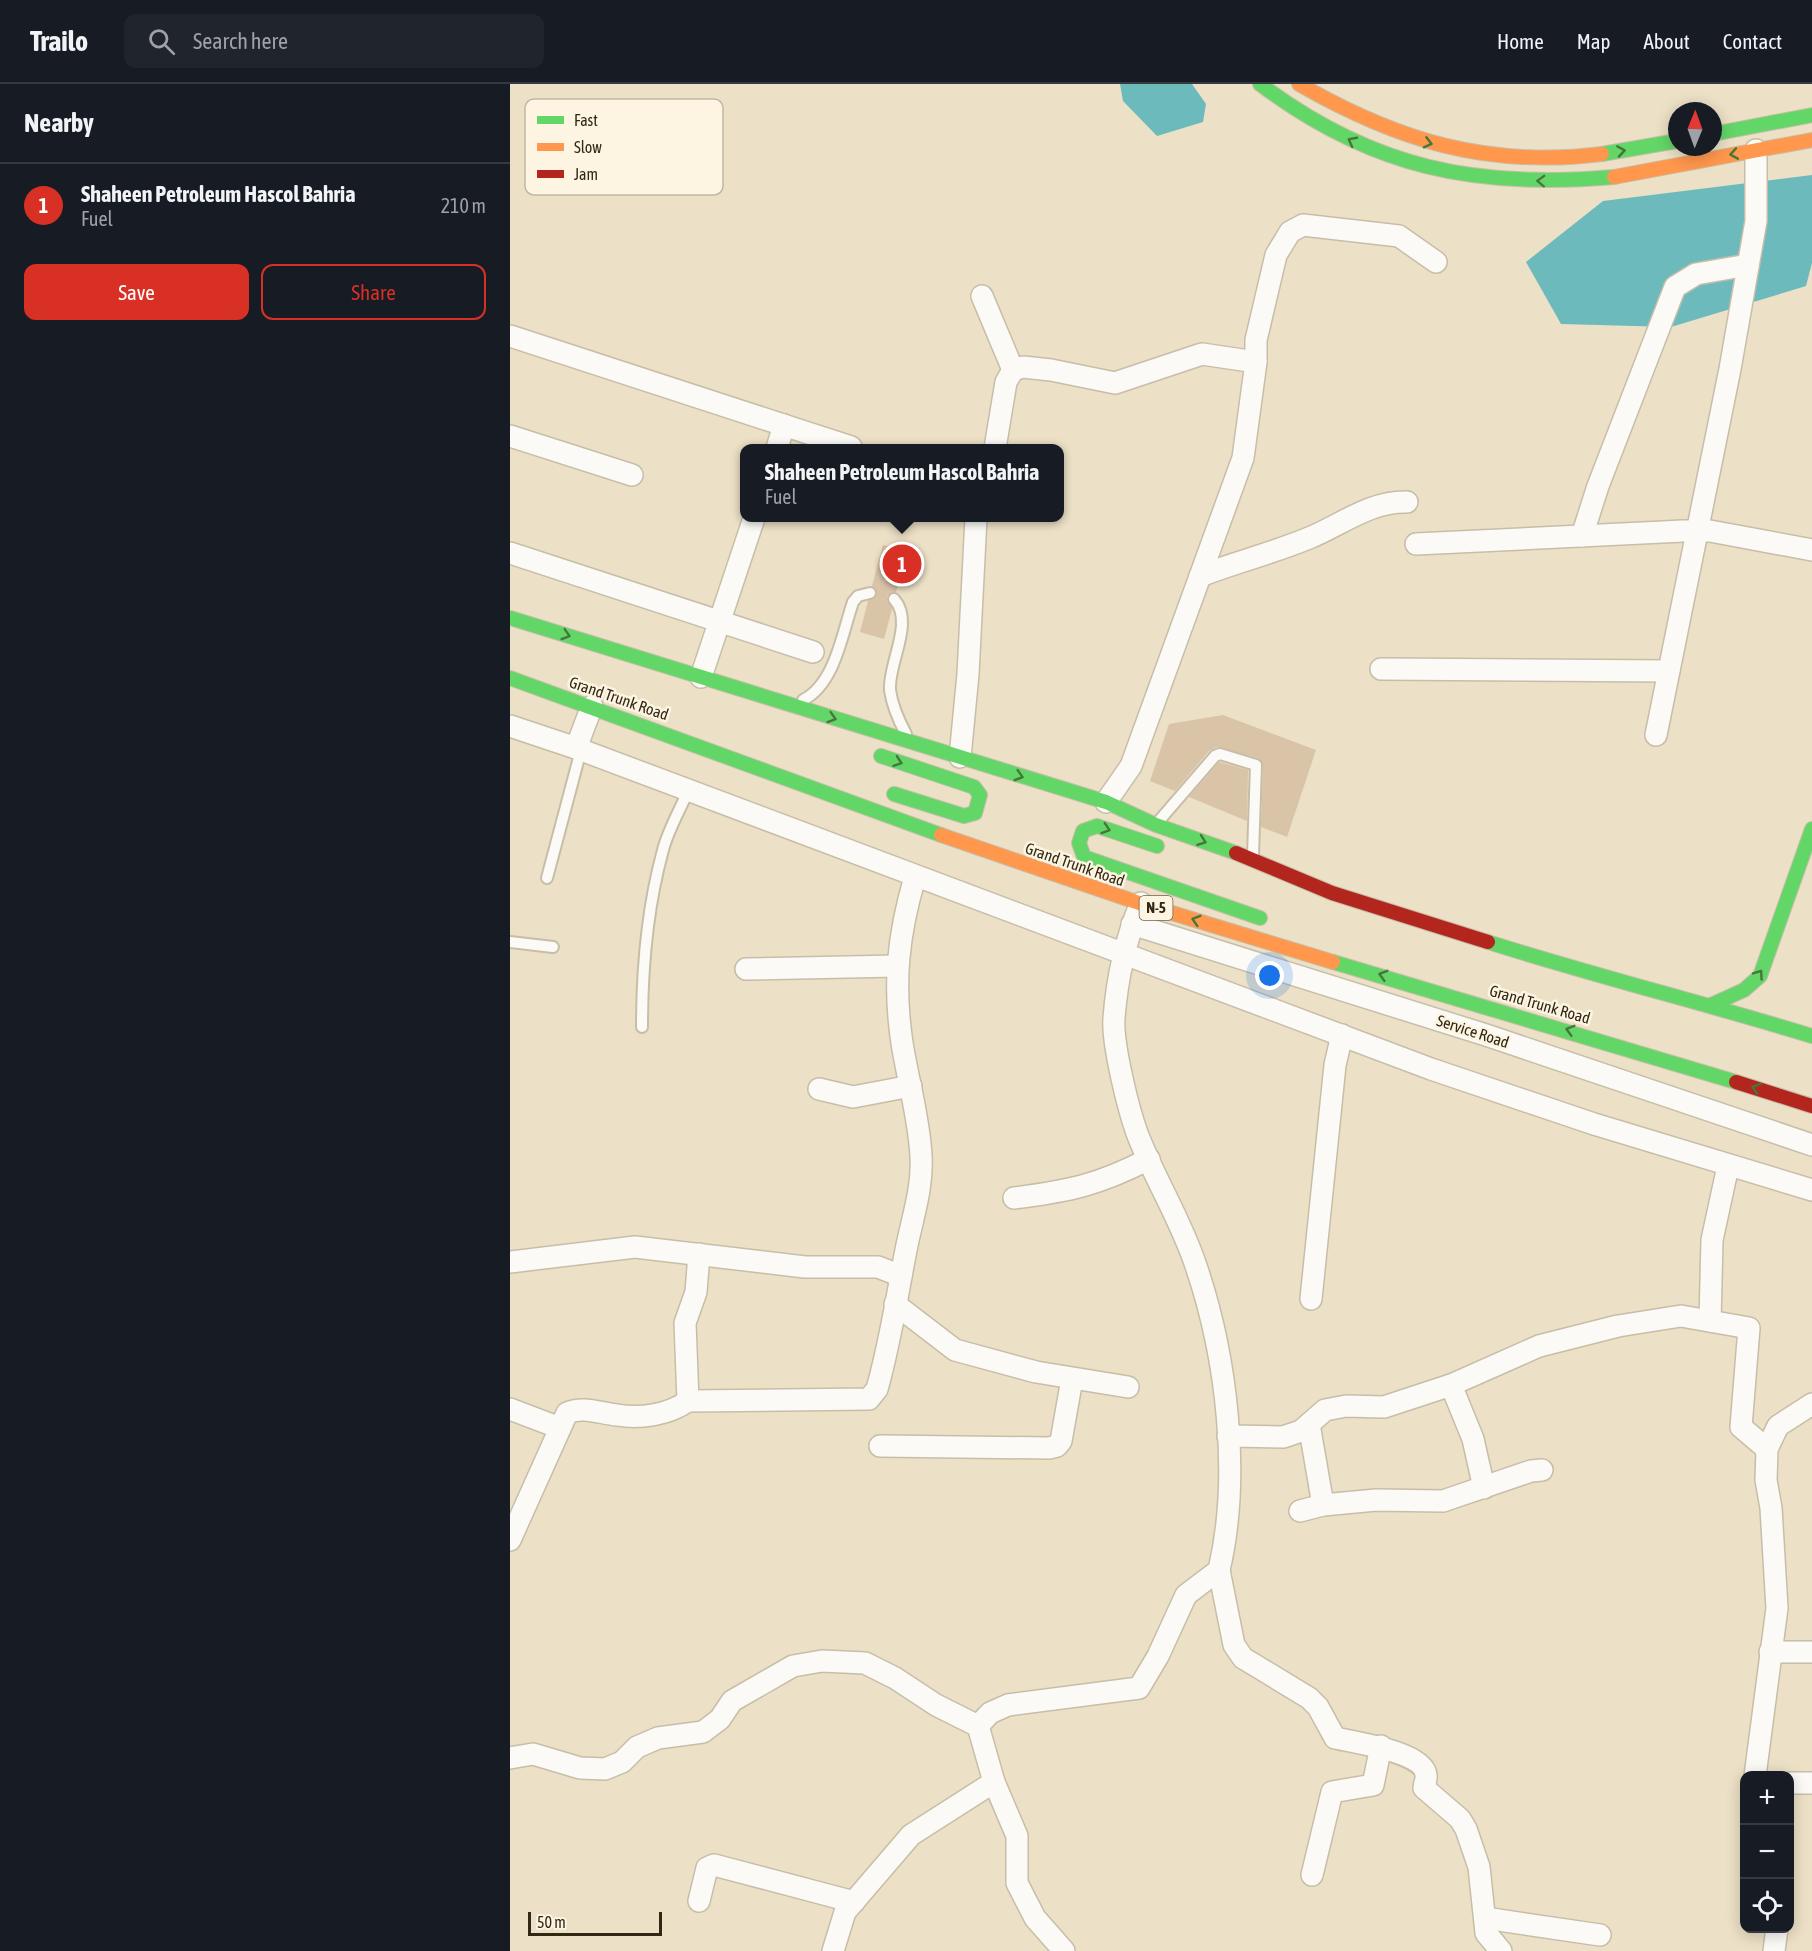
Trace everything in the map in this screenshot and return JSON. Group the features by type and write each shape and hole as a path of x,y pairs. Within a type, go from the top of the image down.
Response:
{"main road":[{"path":"1260,84 1279,101 1373,152 1460,176 1554,182 1616,177 1812,140"},
{"path":"1299,84 1327,101 1399,135 1483,154 1531,159 1575,157 1668,142"},
{"path":"1722,132 1812,114"},
{"path":"1764,148 1812,153"},
{"path":"510,618 1106,802 1156,825 1253,859 1332,893 1596,976 1711,1005 1812,1036"},
{"name":"Grand Trunk Road","path":"510,678 677,736 1006,858 1141,903 1657,1056 1812,1106"},
{"path":"706,679 755,708"},
{"path":"677,736 742,748"},
{"path":"862,750 974,787 980,795 979,806 975,813 964,816 875,788"},
{"path":"1172,851 1097,826 1083,831 1079,843 1084,857 1255,914 1320,956"},
{"path":"1711,1005 1744,990 1760,976 1812,829"},
{"path":"1268,881 1332,893"}],"street":[{"path":"1656,735 1748,265 1756,221 1764,148"},
{"path":"1106,802 1131,766 1243,458 1256,362 1256,340 1276,255 1290,232 1303,225 1399,236 1436,262"},
{"path":"1582,536 1598,486 1675,287 1696,274 1748,265"},
{"path":"982,296 1013,370"},
{"path":"510,336 842,444"},
{"path":"996,444 1006,382 1013,370 1023,367 1051,370 1115,383 1202,354 1256,362"},
{"path":"778,444 784,425"},
{"path":"510,436 632,475"},
{"path":"1200,576 1306,539 1345,523 1367,508 1387,502 1407,502"},
{"path":"706,679 720,621 753,522"},
{"path":"960,757 968,674 976,522"},
{"path":"1416,544 1697,531 1812,550"},
{"path":"510,553 813,652"},
{"path":"1381,669 1669,671"},
{"path":"578,749 592,706"},
{"path":"510,726 578,749 1342,1035 1594,1124 1812,1190"},
{"path":"510,1540 567,1413 578,1408 620,1416 650,1415 674,1411 688,1401 869,1399 877,1389 885,1364 895,1304 919,1194 921,1158 911,1086 902,1044 897,966 902,921 915,877"},
{"path":"1141,903 1132,924 1125,954 1114,1019 1119,1060 1137,1132 1195,1264 1213,1320 1231,1456 1226,1541 1219,1570 1234,1645 1243,1658 1308,1698 1318,1707 1335,1738 1381,1746 1423,1768 1426,1775 1424,1788 1460,1819 1466,1829 1479,1867 1486,1933 1501,1951"},
{"name":"Service Road","path":"1132,924 1486,1035 1812,1145"},
{"path":"746,969 897,966"},
{"path":"1311,1299 1335,1065 1342,1035"},
{"path":"819,1089 853,1097 911,1086"},
{"path":"1014,1198 1061,1192 1109,1180 1149,1159"},
{"path":"1710,1321 1712,1240 1728,1166"},
{"path":"510,1262 635,1247 805,1267 859,1265 878,1267 901,1276"},
{"path":"688,1401 685,1323 696,1292 699,1254"},
{"path":"895,1304 956,1350 1036,1372 1128,1387"},
{"path":"1228,1436 1283,1437 1301,1431 1325,1410 1346,1406 1384,1407 1451,1385 1539,1346 1618,1326 1682,1316 1749,1328 1741,1427 1767,1449"},
{"path":"880,1446 1049,1449 1057,1446 1061,1441 1072,1379"},
{"path":"1451,1385 1473,1439 1484,1488"},
{"path":"1756,1771 1776,1608 1771,1508 1766,1480 1767,1449 1778,1426 1812,1404"},
{"path":"510,1409 560,1428"},
{"path":"1309,1424 1323,1505"},
{"path":"1300,1511 1323,1505 1376,1500 1443,1501 1542,1470"},
{"path":"978,1726 990,1713 1008,1705 1139,1688 1158,1656 1186,1594 1219,1570"},
{"path":"1770,1652 1812,1652"},
{"path":"510,1758 533,1754 580,1768 605,1769 622,1762 636,1747 658,1738 702,1732 720,1719 732,1701 793,1666 822,1661 865,1663 895,1678 936,1705 978,1726 994,1782 1017,1836 1017,1883 1035,1918 1064,1951"},
{"path":"1312,1875 1332,1792 1373,1785 1381,1746"},
{"path":"833,1951 845,1912 911,1835 994,1782"},
{"path":"1794,1783 1812,1783"},
{"path":"699,1901 707,1868 714,1865 854,1902"},
{"path":"1485,1918 1600,1935"},
{"path":"1774,1951 1776,1933"}],"lane":[{"path":"792,705 814,694 830,670 853,602 858,596 870,593"},
{"path":"894,599 902,612 890,689 898,720 911,742"},
{"path":"547,878 578,749"},
{"path":"1156,825 1215,756 1220,754 1256,765 1258,770 1253,859"},
{"path":"642,1028 642,977 653,898 663,848 688,791"},
{"path":"510,942 553,947"}],"water":[{"path":"1120,84 1192,84 1206,104 1203,122 1157,136 1123,101"},
{"path":"1812,175 1812,263 1806,286 1671,327 1561,324 1526,262 1603,201"}],"building":[{"path":"883,545 907,552 896,592 887,596 892,609 884,639 860,632 868,601 877,594 872,586"},
{"path":"1223,715 1316,750 1287,837 1261,827 1263,765 1258,758 1217,747 1209,751 1175,791 1150,781 1169,724"},
{"path":"1219,762 1248,770 1247,821 1189,797"}],"traffic: fast":[{"path":"1260,84 1302,113 1343,136 1385,154 1427,166 1471,175 1516,179 1564,180 1614,177"},
{"path":"1722,132 1812,115"},
{"path":"1602,154 1668,143"},
{"path":"510,618 1106,802 1156,825 1236,853"},
{"path":"510,678 941,835"},
{"path":"881,756 974,787 980,795 975,813 964,816 894,794"},
{"path":"1157,846 1097,826 1083,831 1079,843 1084,857 1260,918"},
{"path":"1711,1005 1744,990 1760,976 1812,829"},
{"path":"1488,942 1812,1036"},
{"path":"1333,962 1736,1082"}],"traffic: slow":[{"path":"1299,84 1372,121 1445,146 1520,157 1602,154"},
{"path":"1614,177 1812,140"},
{"path":"941,835 1139,903 1333,962"}],"traffic: jam":[{"path":"1236,853 1332,893 1488,942"},
{"path":"1736,1082 1812,1106"}],"place":[{"name":"Shaheen Petroleum Hascol Bahria","path":"902,564"}]}
